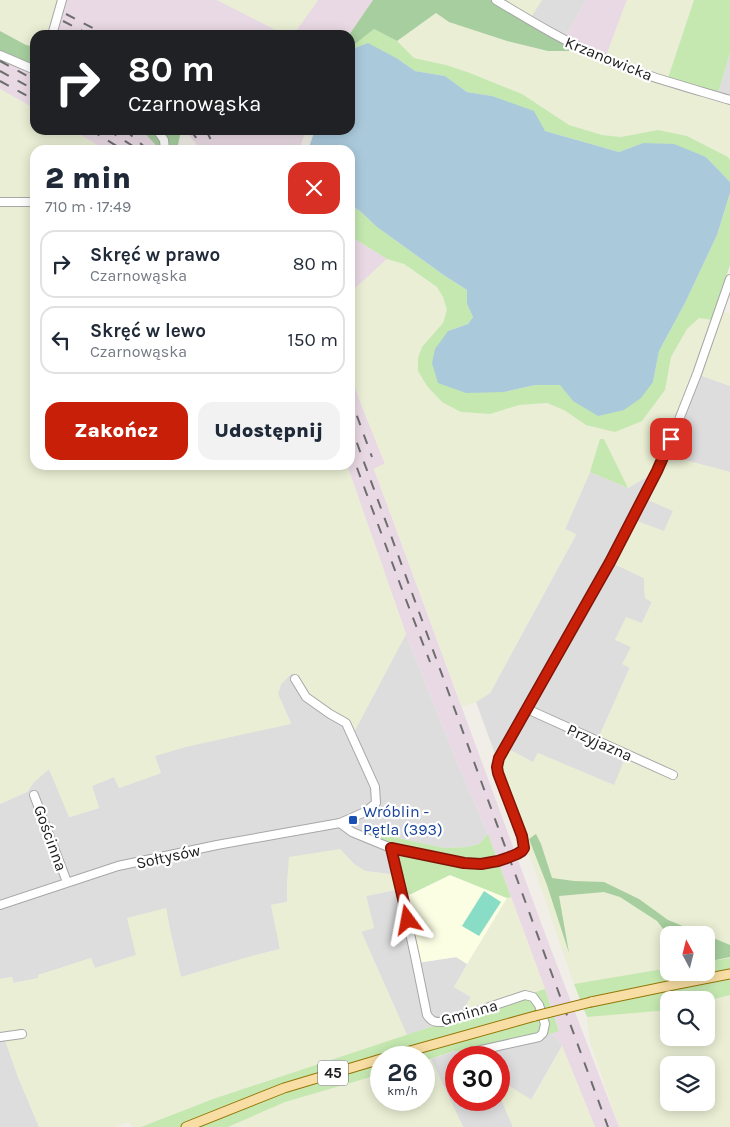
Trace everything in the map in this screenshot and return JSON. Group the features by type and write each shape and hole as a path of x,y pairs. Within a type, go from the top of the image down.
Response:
{"main road":[{"name":"45","path":"426,1046 591,1002 730,974"},
{"name":"45","path":"186,1127 284,1088 370,1062"}],"street":[{"path":"53,30 62,0"},
{"name":"Krzanowicka","path":"496,0 552,34 605,59 651,76 730,100"},
{"path":"0,55 30,68"},
{"path":"0,202 30,202"},
{"path":"340,824 352,832 391,848 464,863 481,864 498,861 522,851 524,844 502,786 497,767 499,758 610,562 661,463 697,374 730,279"},
{"name":"Sołtysów","path":"0,904 118,866 340,824 365,812 376,803 374,787 346,723 306,697 295,678"},
{"name":"Przyjazna","path":"527,709 674,775"},
{"name":"Gościnna","path":"34,794 67,882"},
{"name":"Gminna","path":"391,848 416,956 427,1015 430,1020 445,1022 525,995 533,997 540,1005 545,1024 540,1037 499,1046"},
{"path":"0,1038 22,1034"}],"shaded area":[{"path":"0,0 62,0 53,30 30,30 30,46 0,31"},
{"path":"62,0 217,0 276,30 53,30"},
{"path":"217,0 318,0 297,30 276,30"},
{"path":"318,0 373,0 352,30 297,30"},
{"path":"496,0 542,0 529,20"},
{"path":"542,0 586,0 564,40 529,20"},
{"path":"586,0 627,0 605,59 564,40"},
{"path":"627,0 694,0 667,81 730,101 730,160 728,157 687,136 658,130 621,137 602,135 569,125 522,94 446,65 414,58 397,41 436,13 450,22 507,41 548,51 586,51 605,59"},
{"path":"730,53 730,99 717,96"},
{"path":"0,55 30,68 30,106 0,89"},
{"path":"0,89 30,106 30,135 80,135 98,145 30,145 30,470 349,470 406,634 352,736 346,723 305,695 292,673 281,684 278,694 291,724 185,747 155,756 161,773 119,788 114,777 92,786 99,808 69,817 49,769 34,782 27,792 0,804"},
{"path":"80,135 146,135 156,145 98,145"},
{"path":"189,135 304,135 301,145 197,145"},
{"path":"355,239 387,259 355,288"},
{"path":"387,259 403,264 437,287 443,297 447,310 443,323 422,347 418,358 418,371 427,386 461,412 490,414 519,405 547,403 564,410 586,425 642,421 665,390 671,357 687,329 699,317 713,320 722,311 730,314 730,386 697,374 665,455 730,472 730,958 715,960 715,926 660,926 660,970 574,984 531,859 524,848 498,773 505,747 533,762 538,753 614,785 627,754 597,741 630,668 622,664 631,647 615,640 626,617 642,623 652,602 645,598 644,578 610,562 632,519 664,531 673,511 643,498 655,472 628,488 604,439 600,440 590,472 565,529 576,534 490,693 476,702 462,707 374,469 385,463 355,386 355,288"},
{"path":"697,374 730,386 730,472 665,455"},
{"path":"355,386 385,464 374,469 547,939 619,1127 595,1127 562,1046 551,1033 559,1030 545,989 488,834 406,634 349,470 355,470"},
{"path":"657,471 673,511 664,532 632,519 610,562 644,578 645,598 652,602 642,623 615,639 631,647 630,667 597,741 627,754 614,786 538,753 533,762 498,762 476,702 490,693 576,535 565,529 590,472 628,488"},
{"path":"406,634 488,834 479,844 467,847 445,848 369,832 354,832 391,848 397,875 365,871 354,864 340,849 287,882 287,902 271,905 280,949 181,977 166,908 136,955 95,968 91,958 39,975 39,978 13,983 12,977 0,979 0,804 27,792 34,782 49,769 70,817 99,808 92,786 114,777 119,788 161,773 154,756 291,723 278,694 281,684 292,673 306,697 346,723 352,736"},
{"path":"340,849 354,864 365,871 397,875 400,889 366,896 374,928 361,932 407,1035 213,1099 141,1127 132,1127 129,1122 115,1127 39,1127 4,1037 0,1037 0,979 12,977 14,983 38,978 38,975 91,958 95,968 136,955 127,918 166,908 181,977 280,949 271,905 287,902 289,857"},
{"path":"450,875 507,898 467,964 456,957 417,963 402,896 411,894"},
{"path":"400,889 417,963 456,957 467,964 454,987 471,997 459,1017 407,1035 361,931 374,928 366,896"},
{"path":"511,897 545,989 459,1017 471,997 454,987 507,898"},
{"path":"730,995 730,1127 619,1127 590,1042 587,1017 660,1010 660,1046 715,1046 715,999"},
{"path":"551,1033 562,1046 531,1100 510,1087 510,1046 497,1046"},
{"path":"0,1037 4,1037 39,1127 0,1127"},
{"path":"562,1046 595,1127 513,1127 506,1111 510,1111 510,1087 532,1100"},
{"path":"445,1054 445,1089 435,1068 435,1058"},
{"path":"435,1068 445,1089 445,1111 455,1111 463,1127 228,1127 285,1102 370,1077 370,1111 435,1111"},
{"path":"455,1111 506,1111 513,1127 463,1127"}],"green space":[{"path":"373,0 496,0 586,51 548,51 507,41 449,22 436,13 397,41 374,29 355,44 355,30 352,30"},
{"path":"694,0 730,0 730,53 717,96 667,81"},
{"path":"374,29 397,41 414,58 446,65 470,73 522,94 569,125 602,135 621,137 658,130 687,136 728,157 730,160 730,182 706,157 643,143 619,152 545,131 492,96 467,92 445,76 415,71 398,59 355,48 355,44"},
{"path":"0,31 30,46 30,68 0,55"},
{"path":"146,135 180,135 178,145 156,145"},
{"path":"730,193 730,265 713,320 699,318 687,329 671,357 665,390 642,421 615,432 586,425 564,410 547,403 519,405 490,414 461,412 442,402 427,386 418,371 418,358 422,347 443,323 447,310 443,297 437,287 404,264 387,259 355,239 355,208 377,227 467,290 467,304 473,317 468,324 448,331 504,392 535,385 560,384 573,401 653,382 659,351 685,303 717,235"},
{"path":"600,439 604,439 628,488 590,472"},
{"path":"352,832 369,832 445,848 467,847 479,844 488,834 511,897 507,898 450,875 411,894 402,896 391,848"},
{"path":"536,834 552,878 604,882 639,899 668,920 683,926 661,926 657,921 620,897 604,892 559,896 569,953 547,885 529,839"},
{"path":"484,891 501,902 479,936 462,926"},
{"path":"715,939 730,945 730,957 715,960"},
{"path":"730,958 730,995 715,999 715,991 660,991 660,1011 587,1017 574,984 660,970 660,981 715,981 715,960"},
{"path":"545,989 559,1031 499,1046 445,1046 445,1054 435,1057 435,1046 373,1046"},
{"path":"370,1047 370,1077 285,1102 228,1127 141,1127 213,1099"}],"water":[{"path":"368,43 398,59 415,71 445,76 467,92 492,96 534,111 545,131 619,152 643,143 674,144 706,157 730,182 730,193 717,235 685,303 659,351 653,382 641,398 624,410 598,416 573,401 560,385 535,385 504,392 466,393 438,383 432,363 435,349 448,331 468,324 473,317 467,304 467,290 377,227 355,208 355,145 310,145 313,135 355,135 355,48"}],"railway":[{"path":"66,14 96,30"},
{"path":"63,21 80,30"},
{"path":"0,61 30,77"},
{"path":"0,71 30,87"},
{"path":"0,81 30,97"},
{"path":"99,135 115,145"},
{"path":"116,135 131,145"},
{"path":"131,135 142,145"},
{"path":"194,135 202,145"},
{"path":"208,135 214,145"},
{"path":"355,411 372,457"},
{"path":"355,438 608,1127"},
{"path":"355,462 430,662"}],"place":[{"name":"Wróblin - Pętla (393)","path":"353,820"}],"route":[{"path":"408,920 391,848 464,863 481,864 507,858 517,854 524,848 522,836 498,773 499,758 610,562 657,471 671,439"}]}
